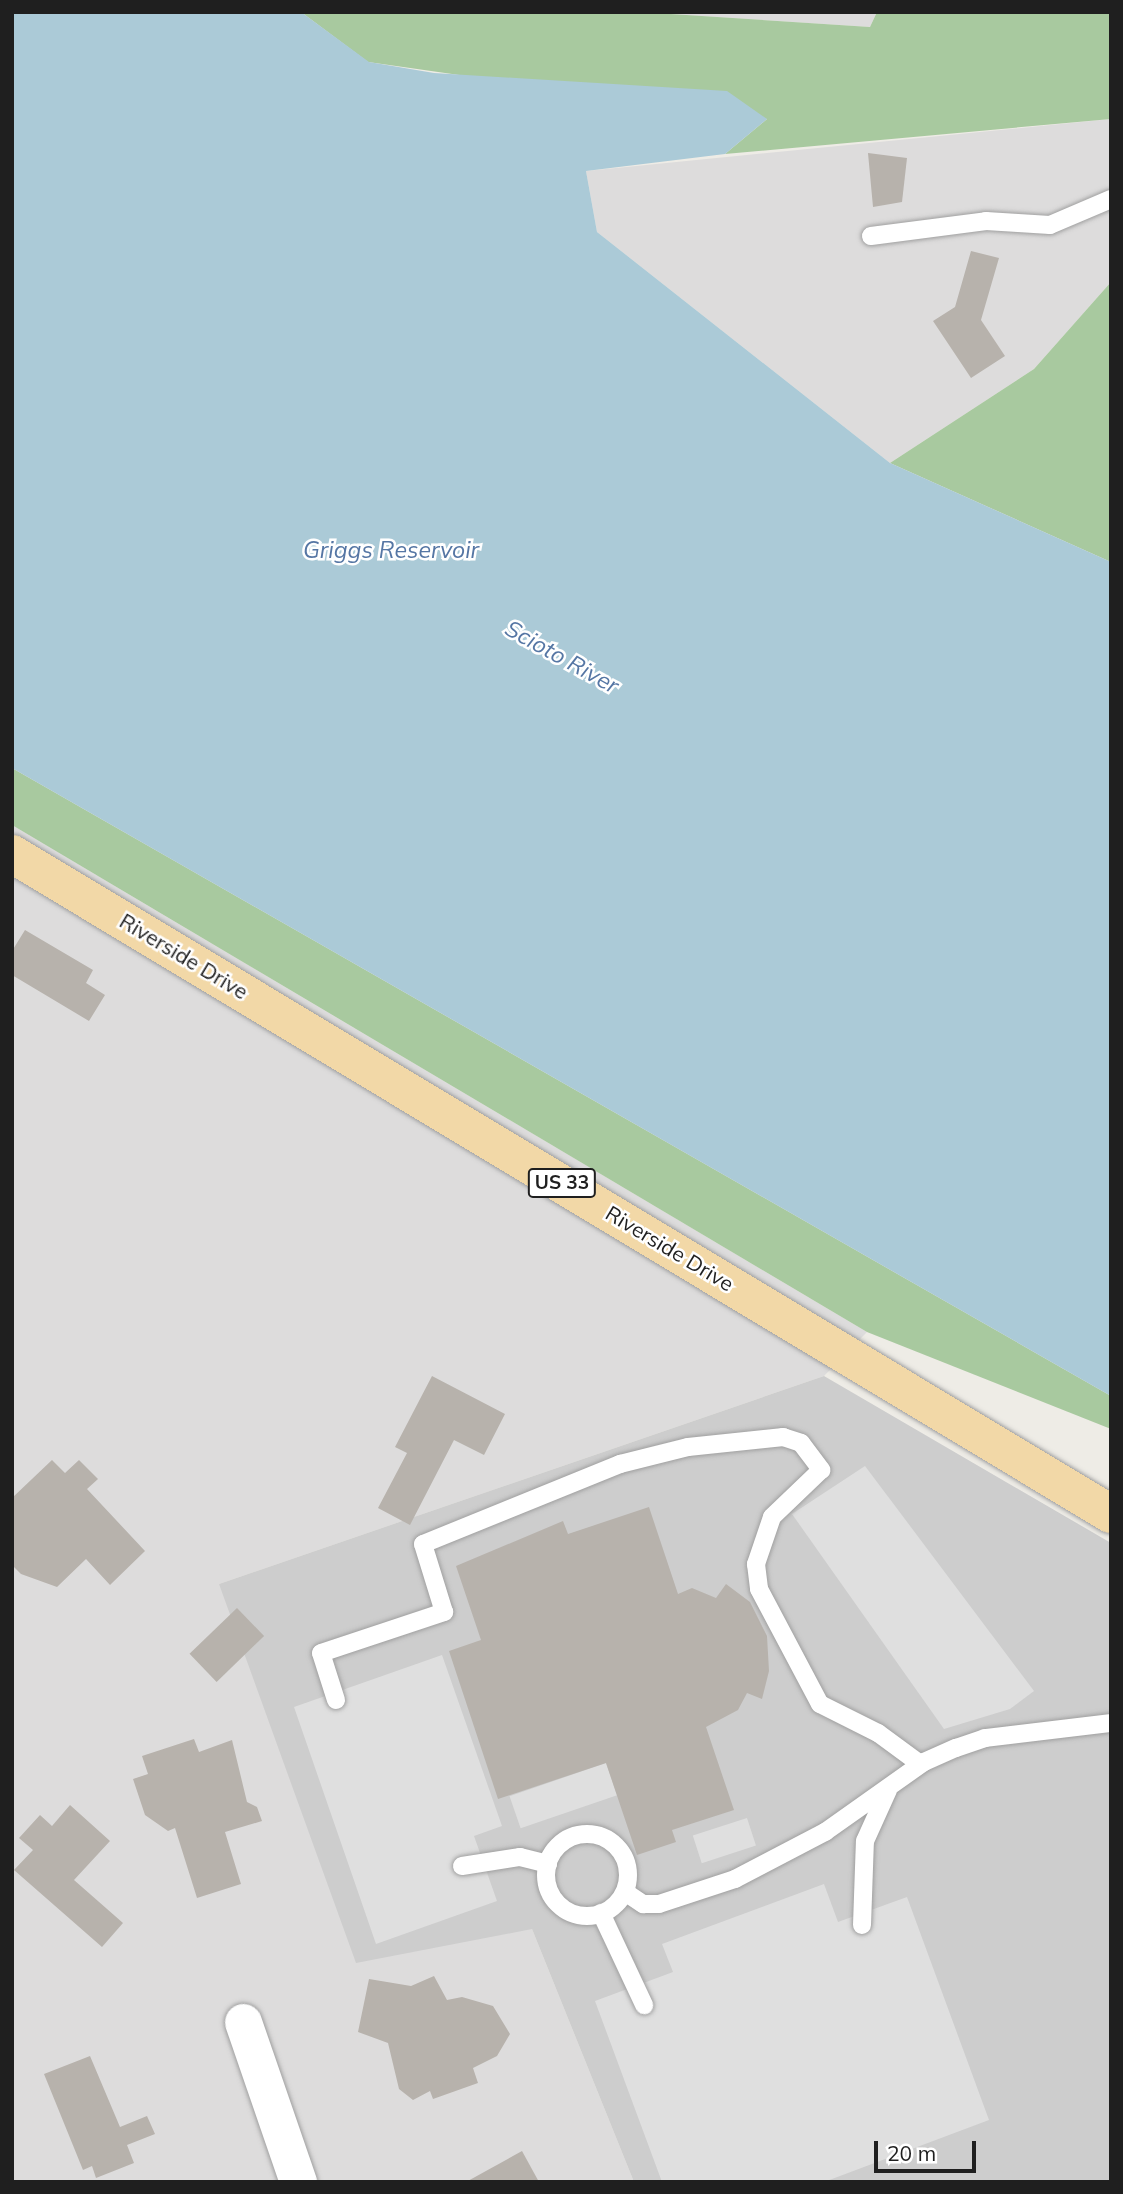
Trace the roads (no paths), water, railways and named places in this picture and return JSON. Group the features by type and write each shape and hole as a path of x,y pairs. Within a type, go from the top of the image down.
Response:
{"main road":[{"name":"Riverside Drive","path":"12,854 1111,1514"}],"street":[{"path":"243,2022 298,2182"}],"lane":[{"path":"871,236 986,221 1050,225 1111,199"},
{"path":"336,1700 321,1653 444,1612 423,1544 620,1464 688,1447 783,1437 801,1443 821,1470 772,1517 756,1564 759,1589 820,1704 878,1733 920,1765"},
{"path":"625,1892 643,1904 659,1904 735,1879 825,1832 920,1765 985,1738 1111,1723"},
{"path":"862,1925 865,1840 878,1802 894,1781"},
{"path":"575,1835 602,1836 622,1853 629,1879 625,1892 601,1913 580,1916 556,1902 549,1891 548,1864 554,1851 575,1835"},
{"path":"462,1866 520,1857 548,1864"},
{"path":"601,1913 644,2005"}],"water":[{"name":"Griggs Reservoir","path":"12,12 301,12 369,62 434,73 727,91 767,119 725,154 586,171 597,232 890,463 1111,562 1111,1396 12,768"}],"water label":[{"name":"Scioto River","path":"562,657"}]}
